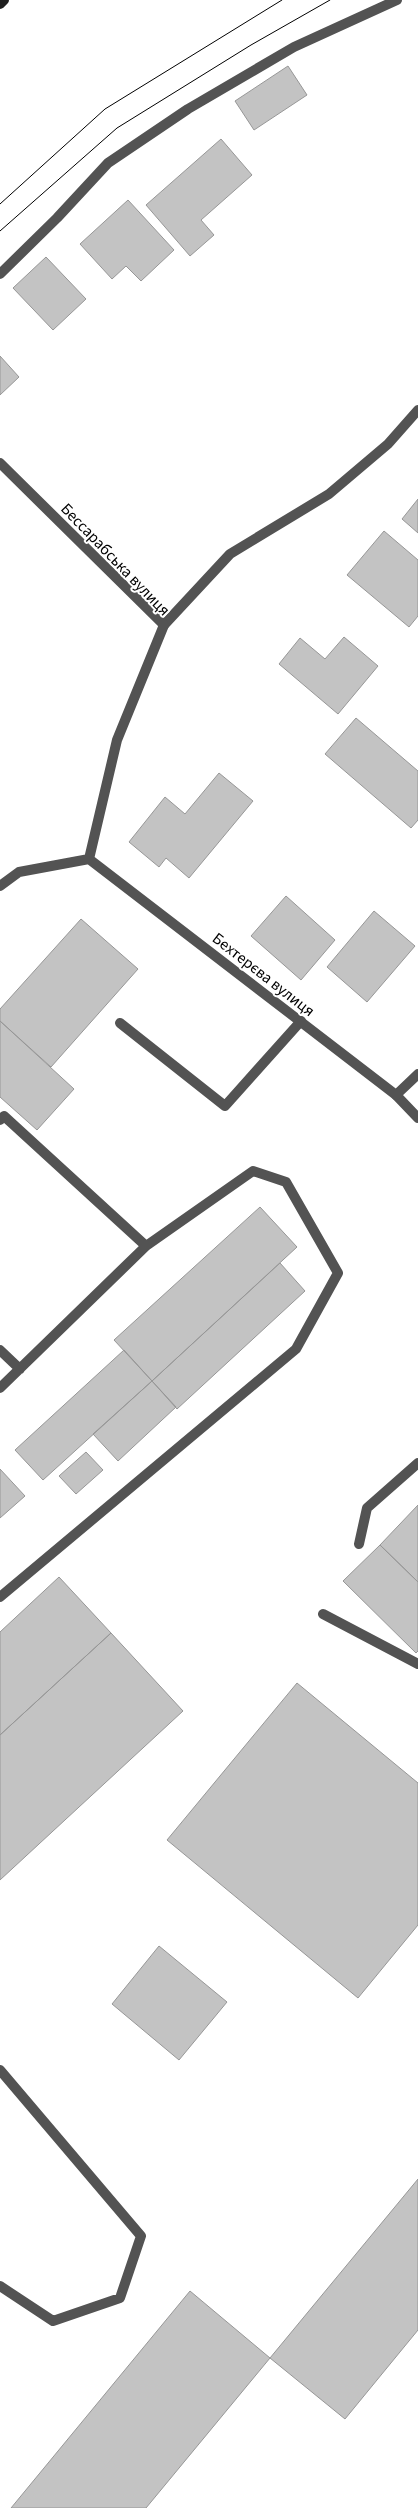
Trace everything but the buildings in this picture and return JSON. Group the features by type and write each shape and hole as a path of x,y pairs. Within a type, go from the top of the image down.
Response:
{"main road":[{"path":"0,4 4,0"}],"street":[{"path":"0,274 57,218 108,163 188,109 294,47 397,0"},
{"path":"164,625 230,554 329,494 388,444 418,410"},
{"name":"Бессарабська вулиця","path":"0,463 164,625 117,740 89,859"},
{"path":"0,886 19,872 89,859"},
{"name":"Бехтерєва вулиця","path":"89,859 396,1095 418,1118"},
{"path":"120,1023 225,1106 301,1022"},
{"path":"396,1095 418,1074"},
{"path":"0,1120 4,1116 146,1246"},
{"path":"0,1388 146,1246 253,1171 286,1182 338,1274 296,1349 0,1597"},
{"path":"0,1350 20,1369"},
{"path":"359,1544 366,1508 418,1463"},
{"path":"323,1614 418,1664"},
{"path":"0,2070 141,2236 120,2298 53,2321 0,2286"}],"tram line":[{"path":"0,204 105,109 282,0"},
{"path":"0,231 117,128 251,45 330,0"}]}
